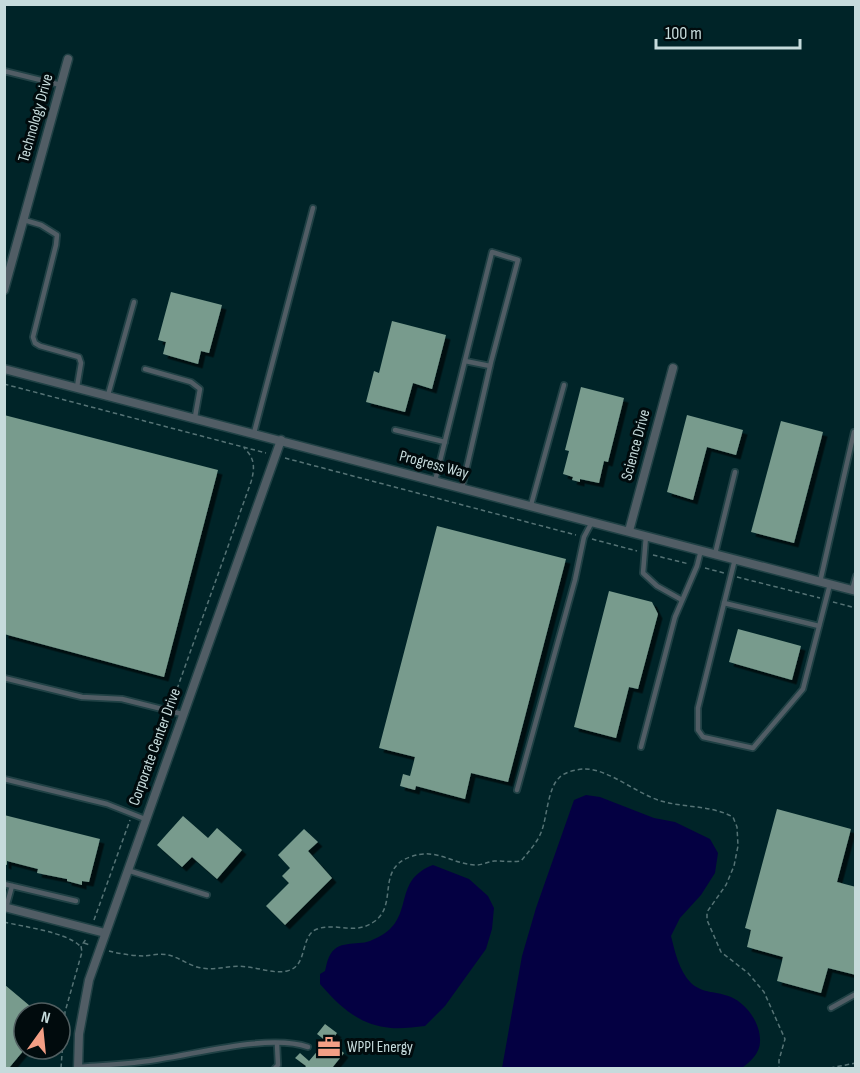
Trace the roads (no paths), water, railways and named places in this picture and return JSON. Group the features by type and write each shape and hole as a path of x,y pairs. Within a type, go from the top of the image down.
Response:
{"street":[{"name":"Technology Drive","path":"4,290 68,59"},
{"name":"Science Drive","path":"629,531 673,368"},
{"name":"Progress Way","path":"4,369 854,590"},
{"name":"Corporate Center Drive","path":"78,1067 82,1014 89,980 281,440"},
{"path":"5,908 105,933"}],"lane":[{"path":"4,70 61,85"},
{"path":"254,433 313,208"},
{"path":"24,220 47,228 57,235 33,337 35,344 79,357 81,363 77,387"},
{"path":"435,481 492,252 518,260 490,366 462,488"},
{"path":"108,395 134,302"},
{"path":"465,361 490,366"},
{"path":"145,369 191,382 200,389 195,417"},
{"path":"531,506 564,385"},
{"path":"395,430 445,442"},
{"path":"820,582 854,432"},
{"path":"715,554 735,472"},
{"path":"517,790 575,580 584,537 592,522"},
{"path":"646,536 643,573 657,586 682,600"},
{"path":"641,747 669,640 701,550"},
{"path":"735,559 698,708 698,730 703,737 753,748 803,689 830,584"},
{"path":"854,590 855,576"},
{"path":"724,603 819,626"},
{"path":"4,678 82,697 122,699 182,714"},
{"path":"4,779 107,804 145,819"},
{"path":"127,870 207,895"},
{"path":"4,884 76,901"},
{"path":"5,908 12,886"},
{"path":"831,1008 855,994"},
{"path":"78,1067 150,1061 218,1049 295,1043 308,1047"},
{"path":"275,1068 278,1065 277,1044"},
{"path":"150,1061 150,1068"}],"place":[{"name":"WPPI Energy","path":"329,1047"}]}
